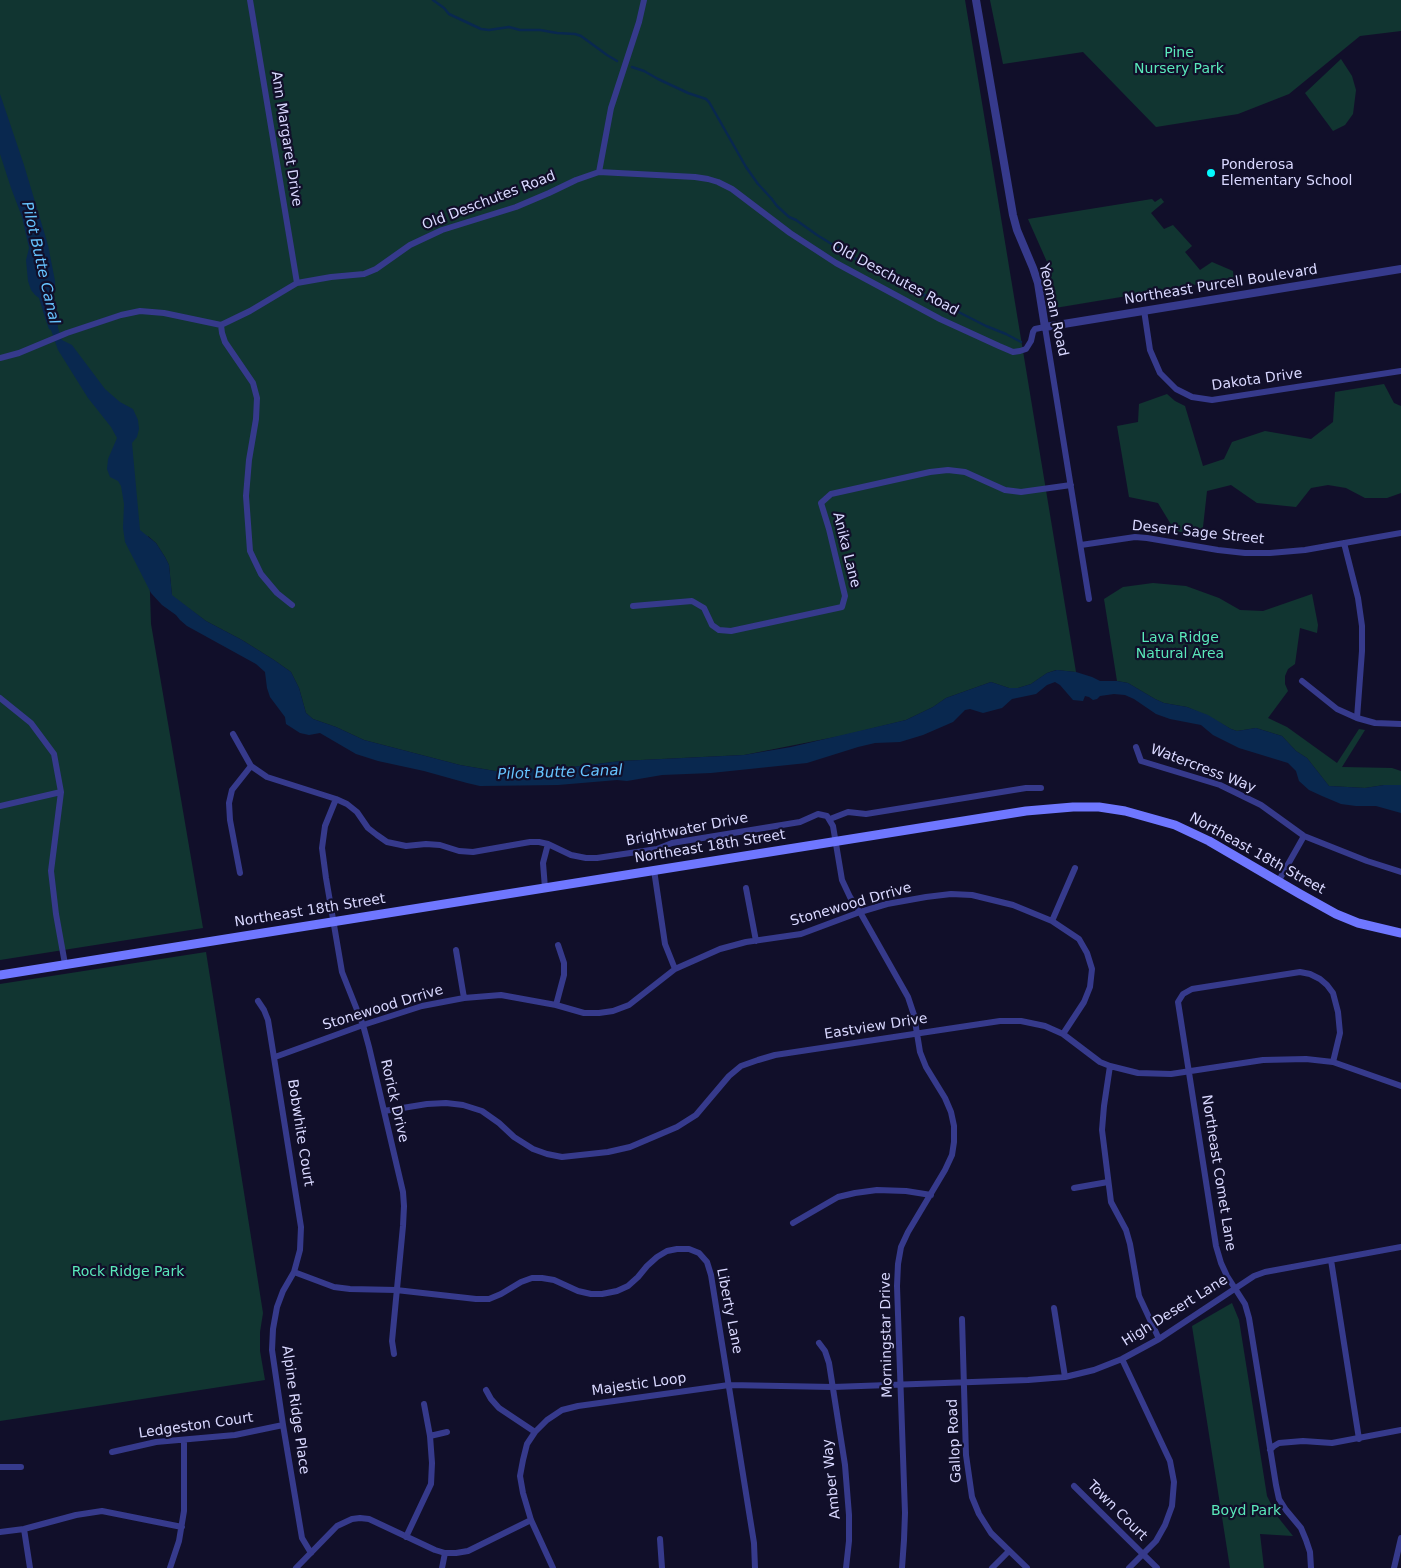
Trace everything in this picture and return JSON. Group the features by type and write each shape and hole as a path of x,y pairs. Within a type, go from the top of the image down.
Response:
{"main road":[{"name":"Northeast 18th Street","path":"0,975 1050,808 1099,807 1133,812 1175,825 1209,841 1336,914 1358,923 1401,933"}],"street":[{"name":"Ann Margaret Drive","path":"250,0 297,283"},
{"path":"598,172 611,108 639,22 644,0"},
{"name":"Yeoman Road","path":"976,0 1013,215 1038,283 1089,599"},
{"name":"Old Deschutes Road","path":"221,325 250,311 297,283 364,274 376,269 410,245 442,230 516,206 598,172 695,177 718,182 732,189 790,233 836,263 940,319 1013,352 1026,349 1036,328 1045,327"},
{"name":"Northeast Purcell Boulevard","path":"1045,327 1401,269"},
{"name":"Dakota Drive","path":"1144,310 1150,350 1160,374 1176,389 1192,396 1212,400 1401,371"},
{"path":"0,358 19,353 67,333 121,315 140,311 164,313 221,325 225,342 253,383 257,398 246,496 250,551 261,574 276,593 292,605"},
{"name":"Anika Lane","path":"633,606 692,601 704,608 712,625 719,630 731,630 842,607 845,596 821,502 831,494 930,472 948,470 965,472 1005,490 1021,492 1071,486"},
{"name":"Desert Sage Street","path":"1081,545 1135,537 1218,550 1270,553 1305,550 1401,533"},
{"path":"1344,543 1358,598 1362,626 1357,718"},
{"path":"1302,682 1337,709 1357,718 1375,723 1401,724"},
{"path":"0,698 31,723 54,754 61,792 51,871 65,964"},
{"name":"Brightwater Drive","path":"233,734 251,766 267,777 348,804 357,812 368,828 387,842 406,846 440,845 473,852 530,842 548,844 571,855 597,858 657,849 672,843 800,822 818,814 827,816 830,819 848,812 866,814 1026,788 1042,788"},
{"name":"Watercress Way","path":"1136,747 1141,761 1220,786 1262,805 1304,836 1367,861 1401,872"},
{"path":"240,873 230,820 229,803 232,790 251,766"},
{"path":"0,806 61,792"},
{"name":"Rorick Drive","path":"336,799 325,826 322,848 342,972 363,1025 403,1192 404,1206 392,1341 394,1354"},
{"path":"830,819 835,842"},
{"path":"1278,882 1304,836"},
{"name":"Morningstar Drive","path":"835,842 842,880 850,898 860,912 908,997 920,1052 926,1067 945,1098 954,1126 952,1155 908,1232 901,1247 898,1264 897,1286 905,1513 902,1568"},
{"path":"545,888 543,863 548,844"},
{"path":"1052,921 1075,868"},
{"path":"654,870 665,944 675,969"},
{"path":"746,888 756,941"},
{"name":"Stonewood Drrive","path":"275,1057 422,1006 464,998 501,995 556,1005 584,1013 613,1011 629,1005 675,969 720,949 800,934 860,912 895,902 951,894 972,895 1013,904 1052,921 1079,939 1088,953 1092,969 1090,987 1084,1002 1063,1034"},
{"path":"556,1005 564,975 564,963 558,946"},
{"path":"456,950 464,998"},
{"name":"Northeast Comet Lane","path":"1311,1568 1310,1552 1301,1528 1286,1510 1280,1499 1245,1304 1227,1276 1216,1246 1178,1002 1183,994 1192,989 1300,972 1320,978 1333,993 1340,1023 1340,1033 1333,1062"},
{"name":"Bobwhite Court","path":"258,1001 268,1020 301,1227 300,1250 294,1272"},
{"name":"Eastview Drive","path":"384,1111 427,1104 446,1103 463,1105 482,1111 520,1141 533,1149 547,1154 571,1156 608,1152 630,1147 677,1128 696,1115 729,1076 741,1066 758,1060 775,1055 917,1033 1000,1021 1021,1020 1045,1026 1063,1034 1100,1062 1138,1073 1171,1074 1270,1059 1306,1059 1333,1062 1401,1086"},
{"path":"1110,1066 1102,1130 1111,1202 1126,1230 1139,1296 1159,1339"},
{"path":"1074,1188 1108,1182"},
{"path":"793,1223 838,1197 855,1193 877,1190 906,1191 930,1195"},
{"name":"Liberty Lane","path":"294,1272 334,1287 396,1290 489,1299 532,1278 554,1280 578,1291 602,1294 617,1291 628,1286 657,1257 667,1251 677,1248 689,1249 699,1253 706,1262 711,1275 754,1543 755,1568"},
{"name":"High Desert Lane","path":"900,1384 1065,1377 1094,1370 1122,1360 1159,1339 1254,1276 1265,1272 1401,1248"},
{"path":"1331,1260 1359,1439"},
{"name":"Alpine Ridge Place","path":"294,1272 282,1291 277,1307 272,1350 302,1538 312,1553"},
{"path":"1054,1308 1065,1377"},
{"name":"Gallop Road","path":"962,1319 966,1455 972,1497 979,1514 991,1533 1027,1568"},
{"name":"Amber Way","path":"819,1343 830,1363 848,1488 849,1541 846,1568"},
{"path":"1122,1360 1170,1461 1174,1482 1172,1506 1165,1525 1156,1541 1130,1568"},
{"name":"Majestic Loop","path":"553,1568 531,1520 522,1493 520,1476 527,1444 535,1432 547,1420 562,1410 578,1406 729,1386 833,1387 900,1384"},
{"path":"486,1390 500,1408 535,1432"},
{"path":"406,1537 431,1484 430,1436 424,1404"},
{"name":"Ledgeston Court","path":"112,1452 156,1442 235,1435 283,1425"},
{"path":"1270,1450 1279,1443 1294,1441 1332,1443 1401,1430"},
{"path":"430,1436 447,1432"},
{"path":"170,1568 179,1541 184,1511 184,1440"},
{"path":"0,1467 21,1467"},
{"name":"Town Court","path":"1074,1486 1157,1568"},
{"path":"0,1532 24,1530 76,1515 102,1512 182,1527"},
{"path":"296,1568 337,1526 352,1519 369,1519 445,1553 468,1551 531,1520"},
{"path":"24,1530 30,1568"},
{"path":"1394,1568 1401,1538"},
{"path":"660,1539 662,1568"},
{"path":"992,1568 1009,1551"},
{"path":"442,1568 445,1553"}],"green space":[{"path":"0,0 965,0 1076,672 1056,670 1047,673 1031,684 1018,688 1009,688 991,682 946,698 933,707 906,720 845,735 744,755 621,761 572,767 495,771 460,765 364,740 313,719 306,713 299,688 291,672 242,640 206,621 172,596 169,565 156,543 148,536 151,624 203,928 0,960"},
{"name":"Pine Nursery Park","path":"990,0 1401,0 1401,31 1360,36 1289,94 1238,114 1156,127 1083,52 1003,64"},
{"path":"1341,59 1352,76 1356,90 1353,114 1345,125 1333,131 1305,93"},
{"path":"1161,198 1164,202 1151,213 1164,229 1173,225 1192,246 1185,252 1200,270 1212,262 1233,271 1234,280 1055,308 1047,262 1028,219 1152,199 1155,202"},
{"path":"1384,384 1394,403 1401,406 1401,493 1387,498 1365,498 1346,488 1328,485 1311,488 1296,507 1257,503 1231,485 1207,491 1202,536 1175,531 1158,503 1129,497 1117,426 1138,422 1139,404 1167,394 1185,406 1203,466 1224,459 1232,442 1265,431 1311,439 1333,422 1335,392"},
{"name":"Lava Ridge Natural Area","path":"1153,583 1186,586 1219,598 1240,610 1263,611 1312,594 1318,625 1317,633 1300,628 1295,664 1288,669 1285,676 1285,684 1288,691 1268,718 1287,727 1337,763 1359,729 1365,730 1342,767 1392,768 1401,771 1401,785 1365,788 1329,786 1307,758 1296,751 1282,736 1256,728 1237,731 1231,729 1187,707 1164,703 1128,683 1117,681 1104,599 1123,587"},
{"name":"Rock Ridge Park","path":"206,952 263,1313 260,1351 265,1380 0,1421 0,984"},
{"name":"Boyd Park","path":"1232,1303 1239,1320 1267,1496 1277,1516 1293,1536 1260,1534 1264,1568 1230,1568 1192,1326"}],"water":[{"name":"Pilot Butte Canal","path":"0,94 48,245 55,281 55,288 53,294 49,296 49,300 57,319 62,340 72,345 105,389 120,402 133,409 138,420 139,429 137,437 132,443 140,530 156,543 169,565 172,595 206,621 242,640 291,672 299,688 306,713 313,719 364,740 460,765 495,771 512,771 621,761 744,755 791,747 906,720 933,707 946,698 991,682 1009,688 1018,688 1031,684 1047,673 1057,670 1076,672 1100,681 1128,683 1164,703 1187,707 1208,715 1237,731 1256,728 1282,736 1296,751 1307,758 1329,786 1365,788 1401,785 1401,813 1376,806 1341,804 1309,790 1299,781 1296,771 1288,763 1239,748 1213,735 1201,725 1170,719 1156,714 1125,695 1100,696 1093,700 1085,696 1083,701 1073,700 1055,682 1047,685 1036,694 1012,699 1002,708 983,713 970,709 965,710 953,722 923,735 900,742 875,743 807,763 711,773 662,775 627,781 617,780 558,785 480,786 356,754 320,733 309,735 300,733 286,724 285,717 270,697 265,672 256,664 187,626 162,605 151,593 125,542 123,528 124,504 121,486 118,481 110,477 107,469 108,459 117,438 111,427 88,398 58,350 39,298 31,290 28,281 26,260 29,248 22,217 0,154"}],"waterway":[{"path":"433,0 449,14 481,29 489,30 509,27 520,30 575,34 581,36 617,61"},
{"path":"632,67 688,93 706,99 746,167 758,184 789,217 890,280 1021,342"}],"place":[{"name":"Ponderosa Elementary School","path":"1211,173"}]}
